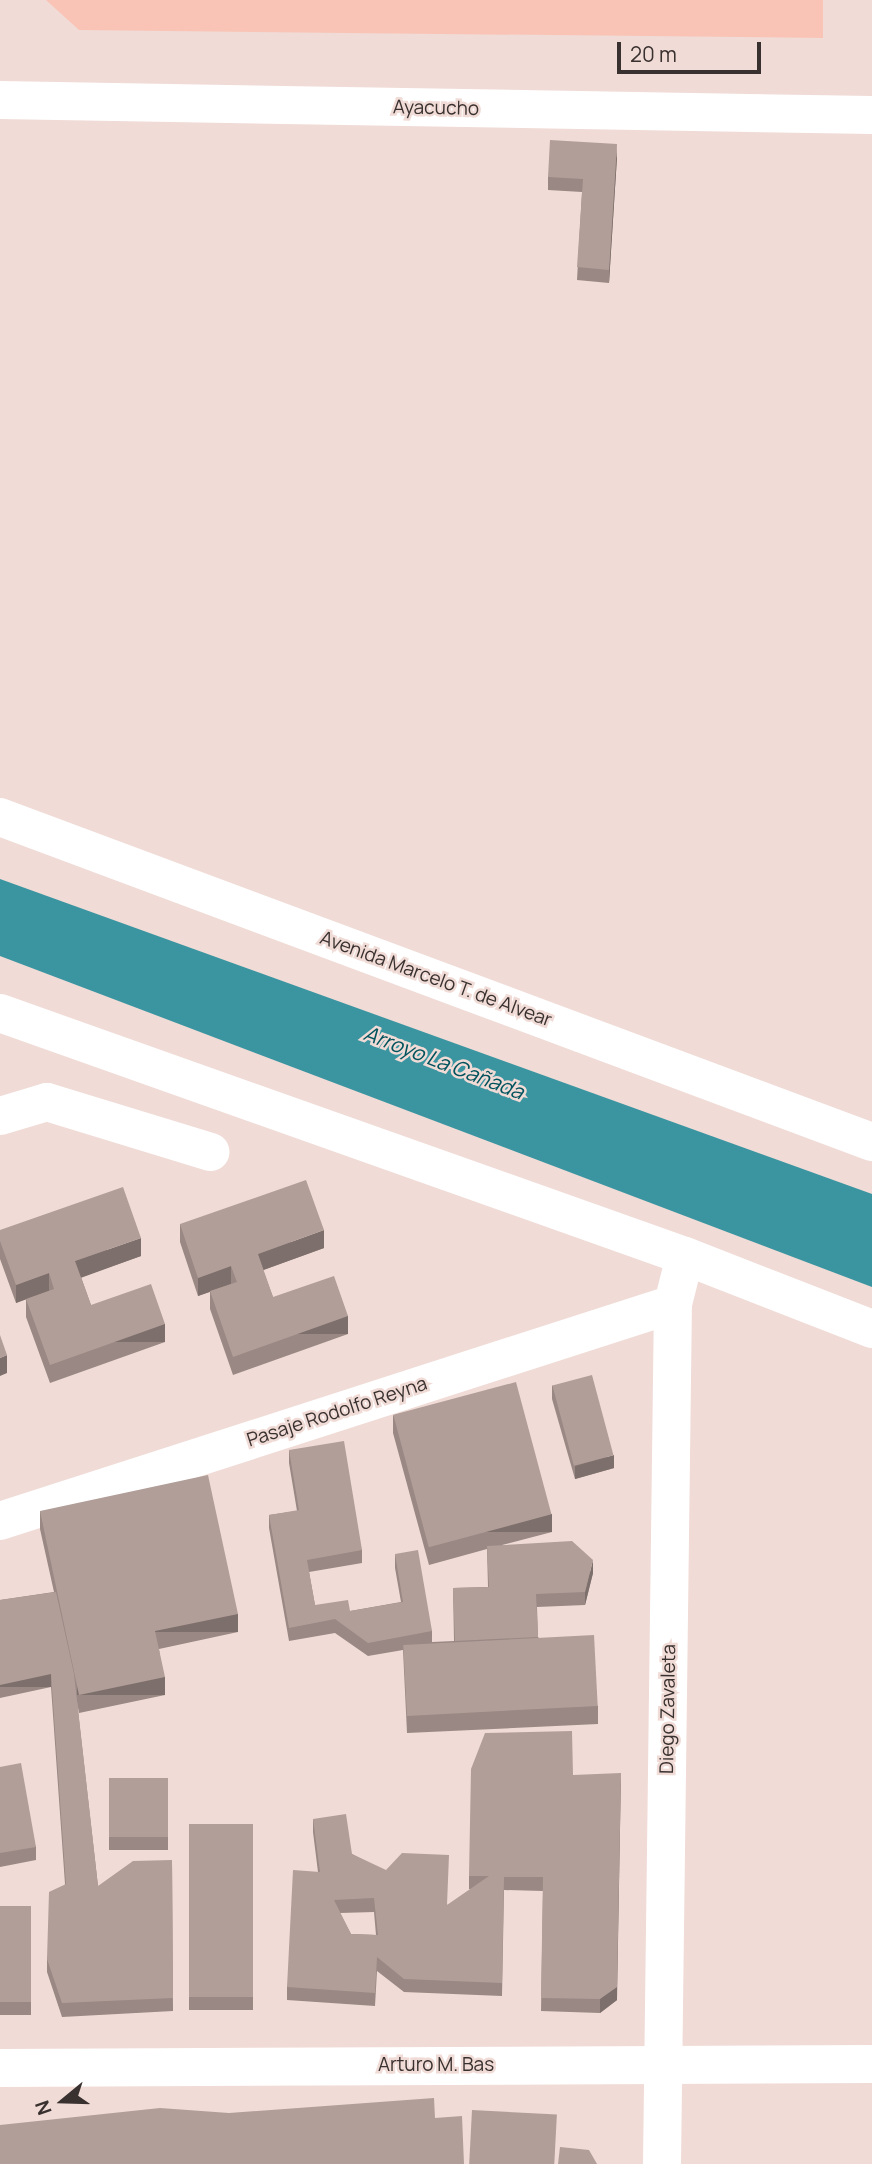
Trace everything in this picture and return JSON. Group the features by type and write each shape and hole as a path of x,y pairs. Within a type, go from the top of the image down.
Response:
{"street":[{"name":"Ayacucho","path":"0,100 872,115"},
{"name":"Avenida Marcelo T. de Alvear","path":"0,817 872,1142"},
{"path":"0,1013 685,1256 872,1329"},
{"path":"0,1116 47,1102 211,1152"},
{"name":"Diego Zavaleta","path":"662,2164 673,1304 685,1256"},
{"name":"Pasaje Rodolfo Reyna","path":"0,1521 673,1304"},
{"name":"Arturo M. Bas","path":"0,2068 872,2064"}],"shaded area":[{"path":"46,0 823,0 823,38 79,30"}],"water":[{"name":"Arroyo La Cañada","path":"0,879 872,1194 872,1287 0,956"}],"building":[{"path":"550,140 617,144 609,270 577,267 583,179 548,177"},
{"path":"306,1180 324,1230 258,1254 273,1297 334,1276 348,1316 233,1357 210,1291 237,1282 231,1266 198,1278 180,1224"},
{"path":"123,1187 141,1238 75,1261 91,1305 151,1284 165,1324 50,1365 26,1299 54,1289 49,1273 16,1285 0,1241 0,1230"},
{"path":"0,1335 7,1355 0,1358"},
{"path":"592,1375 613,1455 574,1466 552,1386"},
{"path":"516,1382 551,1514 429,1547 393,1415"},
{"path":"344,1441 362,1550 307,1560 315,1605 348,1600 350,1611 403,1602 395,1554 418,1550 432,1631 368,1643 335,1619 289,1628 269,1515 299,1510 289,1450"},
{"path":"208,1475 238,1614 155,1631 165,1677 79,1695 40,1511"},
{"path":"572,1541 593,1560 585,1592 536,1594 538,1637 455,1641 453,1588 489,1587 487,1546"},
{"path":"56,1592 74,1674 98,1886 133,1861 172,1860 173,1998 62,2003 47,1959 49,1892 66,1884 51,1674 0,1685 0,1600"},
{"path":"594,1635 598,1706 407,1716 403,1645"},
{"path":"572,1731 573,1775 621,1773 617,1987 600,1999 541,1998 543,1877 504,1877 502,1983 404,1979 377,1957 375,1993 287,1987 293,1870 320,1872 313,1819 346,1814 352,1854 386,1870 402,1853 449,1855 447,1905 489,1876 469,1876 471,1769 485,1733","holes":["374,1898 378,1935 351,1934 334,1900"]},
{"path":"21,1763 36,1847 0,1853 0,1767"},
{"path":"109,1778 168,1778 168,1837 109,1837"},
{"path":"189,1824 253,1824 253,1997 189,1997"},
{"path":"0,1906 31,1906 31,2002 0,2002"},
{"path":"434,2098 435,2118 462,2116 464,2164 0,2164 0,2125 160,2108 229,2113"},
{"path":"472,2110 557,2114 554,2164 469,2164"},
{"path":"560,2147 589,2150 597,2164 558,2164"}]}
